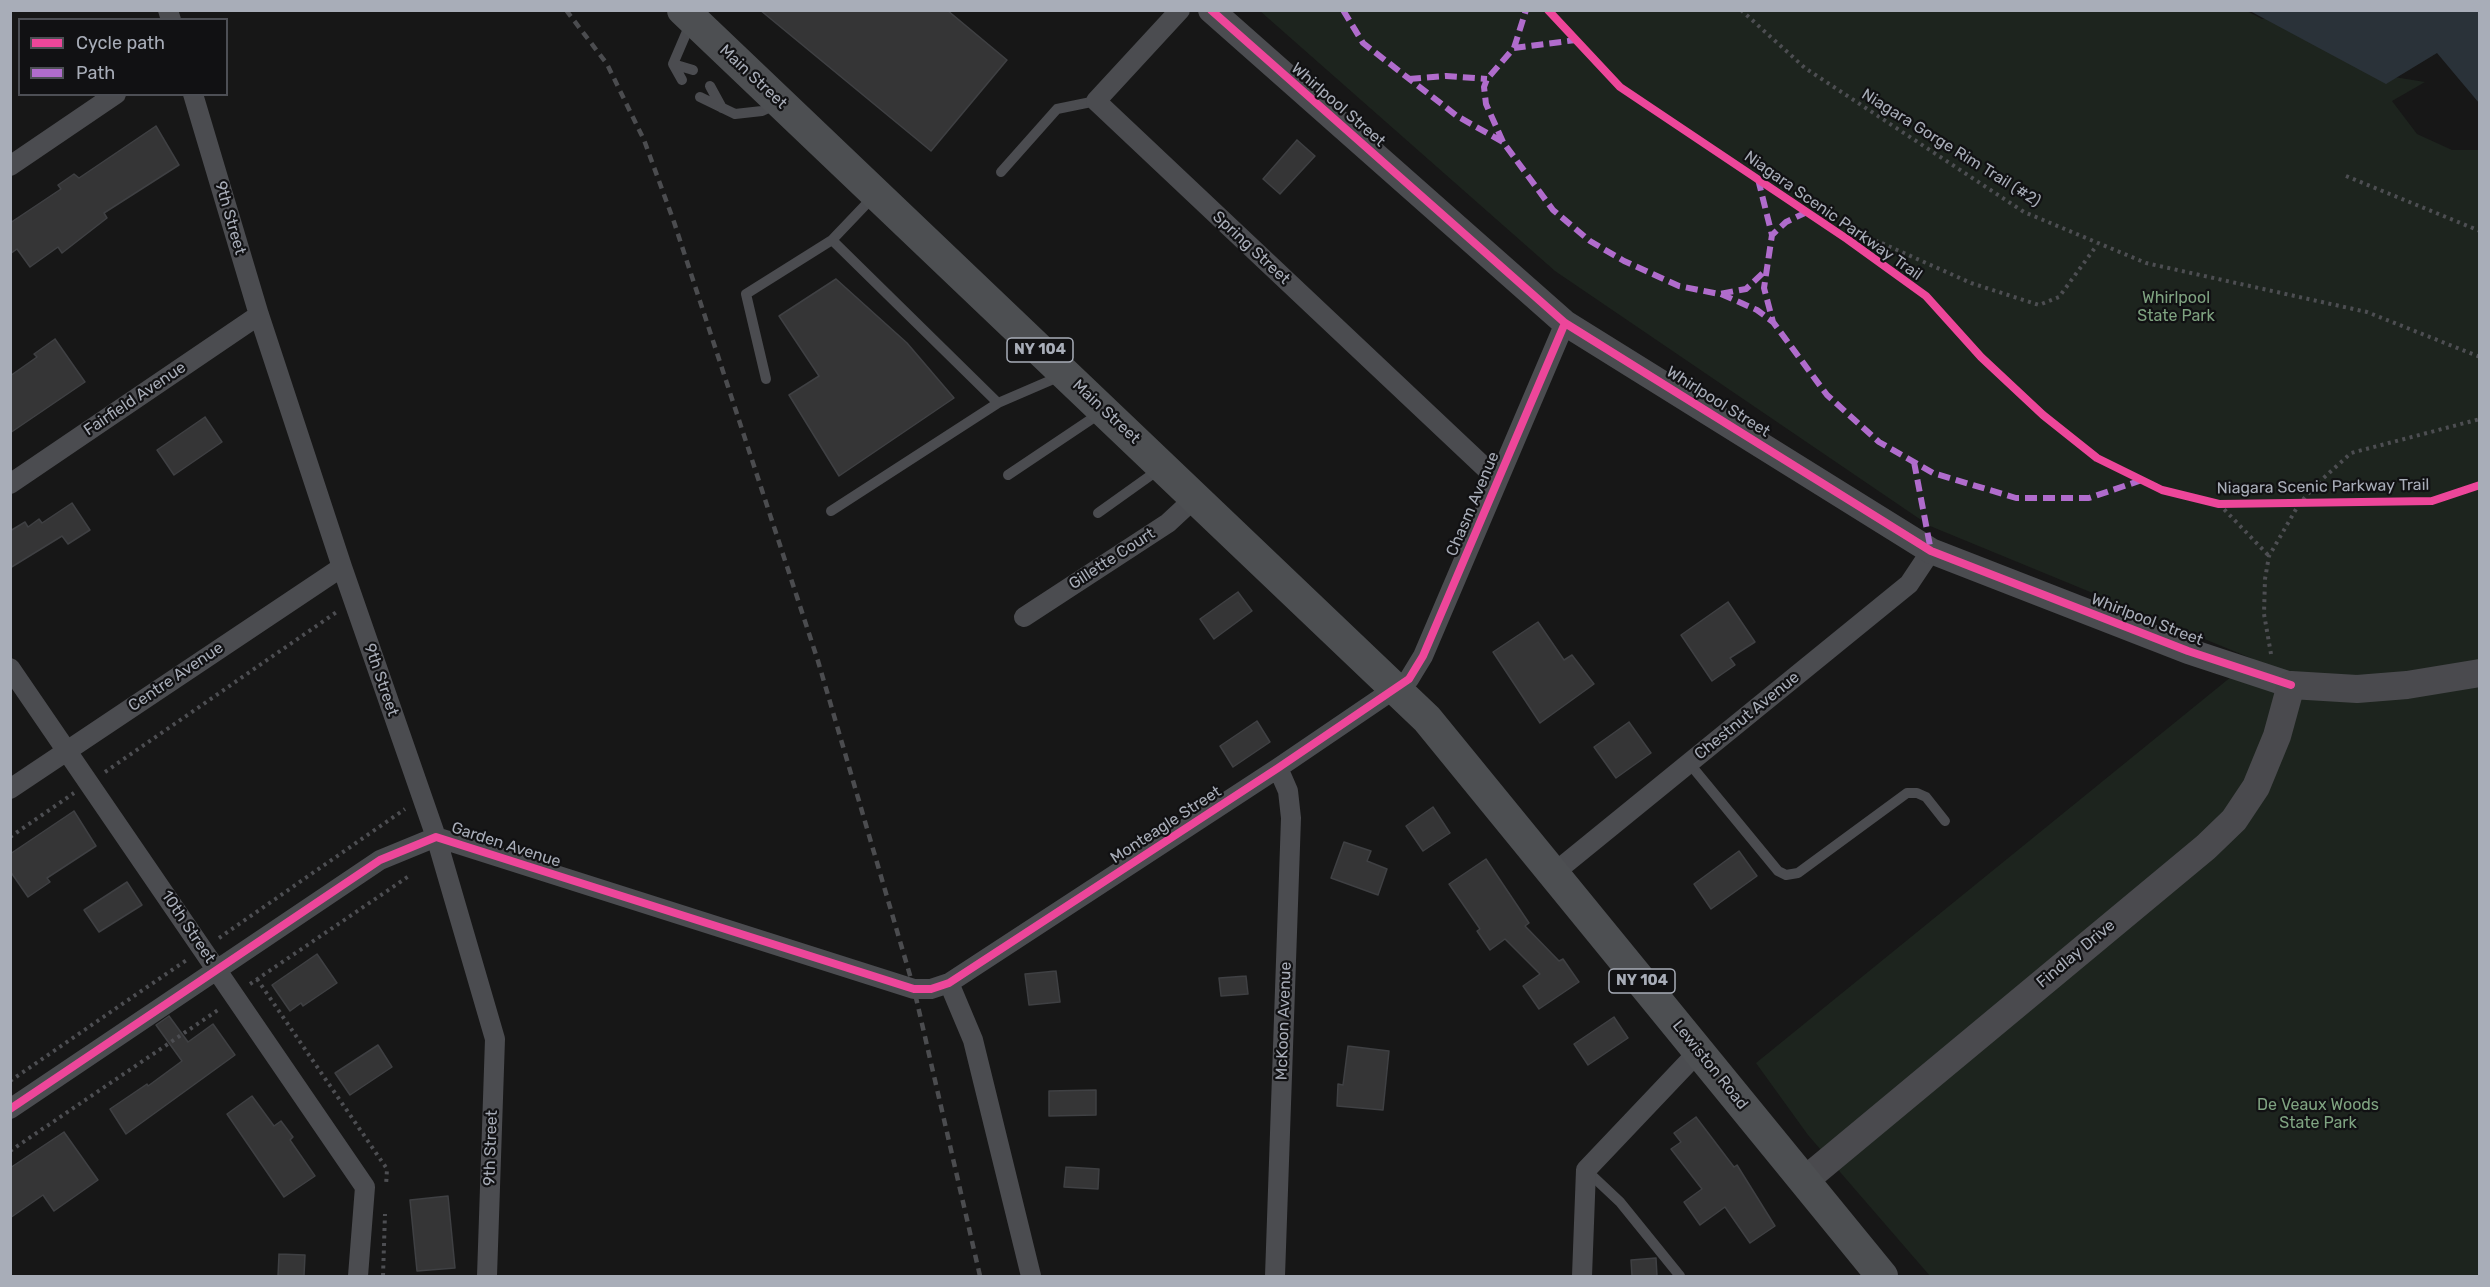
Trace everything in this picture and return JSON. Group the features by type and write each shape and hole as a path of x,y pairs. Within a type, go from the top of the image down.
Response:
{"main road":[{"name":"Main Street","path":"688,15 1397,689"},
{"path":"2291,685 2367,688 2407,685 2480,673"},
{"name":"Findlay Drive","path":"1804,1181 2206,847 2234,820 2256,787 2277,736 2291,685"},
{"name":"Lewiston Road","path":"1397,689 1460,757 1882,1276"}],"street":[{"path":"1095,101 1180,10"},
{"name":"Whirlpool Street","path":"1211,10 1565,323 1931,551 2188,651 2291,685"},
{"path":"10,166 113,96"},
{"name":"9th Street","path":"195,96 258,315 342,567 436,837 495,1039 487,1276"},
{"name":"Spring Street","path":"1095,101 1498,480"},
{"name":"Fairfield Avenue","path":"10,484 258,315"},
{"name":"Chasm Avenue","path":"1397,689 1417,669 1565,323"},
{"name":"Gillette Court","path":"1024,617 1168,523 1196,497"},
{"name":"Chestnut Avenue","path":"1554,873 1910,584 1931,551"},
{"name":"Centre Avenue","path":"10,789 342,567"},
{"name":"10th Street","path":"10,668 365,1187 358,1276"},
{"name":"Monteagle Street","path":"949,983 1397,689"},
{"name":"McKoon Avenue","path":"1275,1276 1291,818 1288,791 1278,768"},
{"name":"Garden Avenue","path":"10,1109 216,968 380,860 436,837 914,989 931,989 949,983"},
{"path":"949,983 973,1040 1031,1276"},
{"path":"1582,1276 1586,1170 1699,1051"}],"lane":[{"path":"682,80 673,64 688,15"},
{"path":"673,64 693,70"},
{"path":"710,86 722,108"},
{"path":"700,97 722,108 746,114 780,103"},
{"path":"1001,172 1057,110 1095,101"},
{"path":"766,379 746,294 832,240 876,194"},
{"path":"832,240 998,403"},
{"path":"831,511 998,403 1066,374"},
{"path":"1008,475 1104,411"},
{"path":"1098,513 1163,466"},
{"path":"1689,763 1778,871 1786,875 1798,873 1907,793 1917,793 1926,797 1945,820"},
{"path":"1586,1170 1620,1202 1680,1276"}],"path":[{"path":"2346,176 2480,231"},
{"path":"1863,251 1877,241 1971,283 2039,305 2059,297 2098,245"},
{"path":"2271,657 2264,614 2265,579 2269,555 2283,536 2300,504 2334,466 2351,453 2480,420"},
{"path":"2219,504 2269,555"},
{"path":"10,837 344,607"},
{"path":"10,1081 408,807"},
{"path":"10,1151 236,998 257,979 409,876"}],"green space":[{"name":"Whirlpool State Park","path":"1260,11 2247,11 2262,19 2305,15 2388,76 2425,82 2392,101 2417,134 2452,150 2480,150 2479,1276 1930,1276 1808,1135 1756,1063 2253,659 1930,526 1555,271"}],"shaded area":[{"path":"2250,11 2479,11 2479,103 2437,53 2386,84"}],"building":[{"path":"760,10 947,10 1007,60 931,151"},
{"path":"156,126 179,165 104,213 107,218 62,253 58,247 30,267 17,249 10,254 10,223 61,189 58,185 74,174 79,178"},
{"path":"1297,140 1315,156 1280,194 1263,179"},
{"path":"836,279 907,343 954,398 839,476 789,395 819,376 779,316"},
{"path":"55,339 85,382 10,433 10,376 37,357 34,354"},
{"path":"205,417 222,442 174,475 157,450"},
{"path":"72,503 90,530 68,544 62,536 10,568 10,531 25,522 28,527 39,519 42,523"},
{"path":"1238,592 1252,611 1214,639 1200,619"},
{"path":"1728,602 1755,642 1730,658 1735,665 1712,681 1681,635"},
{"path":"1538,622 1564,660 1572,655 1594,684 1540,723 1493,652"},
{"path":"1257,721 1270,742 1233,767 1220,746"},
{"path":"1629,722 1651,753 1616,778 1594,747"},
{"path":"1433,807 1450,833 1423,851 1406,826"},
{"path":"74,811 96,846 47,878 50,882 28,897 10,871 10,854"},
{"path":"1344,842 1371,851 1367,861 1387,869 1378,895 1331,878"},
{"path":"1739,851 1757,876 1711,909 1694,884"},
{"path":"1486,859 1529,923 1525,926 1559,961 1563,959 1579,982 1539,1009 1523,986 1540,974 1505,939 1490,950 1477,931 1480,929 1449,884"},
{"path":"127,882 142,905 99,932 84,910"},
{"path":"317,954 337,983 303,1006 301,1003 290,1011 272,985"},
{"path":"1056,971 1060,1002 1029,1005 1025,974"},
{"path":"1246,976 1248,994 1221,996 1219,978"},
{"path":"169,1016 188,1042 213,1024 235,1055 126,1134 110,1109 147,1084 148,1086 182,1061 156,1025"},
{"path":"1614,1017 1628,1038 1588,1065 1574,1044"},
{"path":"378,1045 392,1067 350,1095 335,1073"},
{"path":"1348,1046 1389,1051 1383,1110 1337,1106 1338,1084 1343,1085"},
{"path":"1096,1090 1096,1115 1049,1116 1049,1091"},
{"path":"252,1096 274,1126 281,1121 293,1137 290,1140 315,1176 284,1197 227,1114"},
{"path":"1696,1117 1734,1167 1737,1165 1775,1226 1750,1243 1725,1207 1700,1225 1684,1202 1702,1189 1671,1149 1681,1142 1674,1133"},
{"path":"64,1132 98,1180 54,1211 43,1195 10,1218 10,1168"},
{"path":"1066,1167 1099,1169 1098,1189 1064,1187"},
{"path":"448,1196 455,1268 417,1271 410,1200"},
{"path":"279,1254 305,1255 304,1276 278,1276"},
{"path":"1656,1258 1657,1276 1632,1276 1631,1260"}],"railway":[{"path":"566,10 607,64 644,140 674,222 818,661 914,989 980,1276"}],"marked path":[{"path":"1343,10 1363,43 1457,116 1503,142 1553,210 1590,241 1624,261 1679,286 1719,294 1746,289 1766,270"},
{"path":"1514,48 1526,10"},
{"path":"1503,142 1486,104 1484,87 1487,79 1514,48 1576,40"},
{"path":"1409,79 1446,76 1487,79"},
{"path":"1758,179 1772,235"},
{"path":"1807,212 1786,222 1772,235 1764,288 1773,322 1827,395 1879,442 1933,473 2016,498 2089,498 2142,480"},
{"path":"1721,294 1757,310 1773,322"},
{"path":"1914,462 1931,551"}],"cycle path":[{"path":"1211,10 1565,323 1931,551 2188,651 2291,685"},
{"name":"Niagara Scenic Parkway Trail","path":"1548,10 1620,87 1847,239 1926,296 1981,357 2043,415 2097,458 2162,490 2219,504 2432,501 2480,485"},
{"path":"10,1109 380,860 436,837 914,989 931,989 949,983 1278,768 1409,679 1423,656 1565,323"}],"park label":[{"name":"De Veaux Woods State Park","path":"2318,1114"}]}
